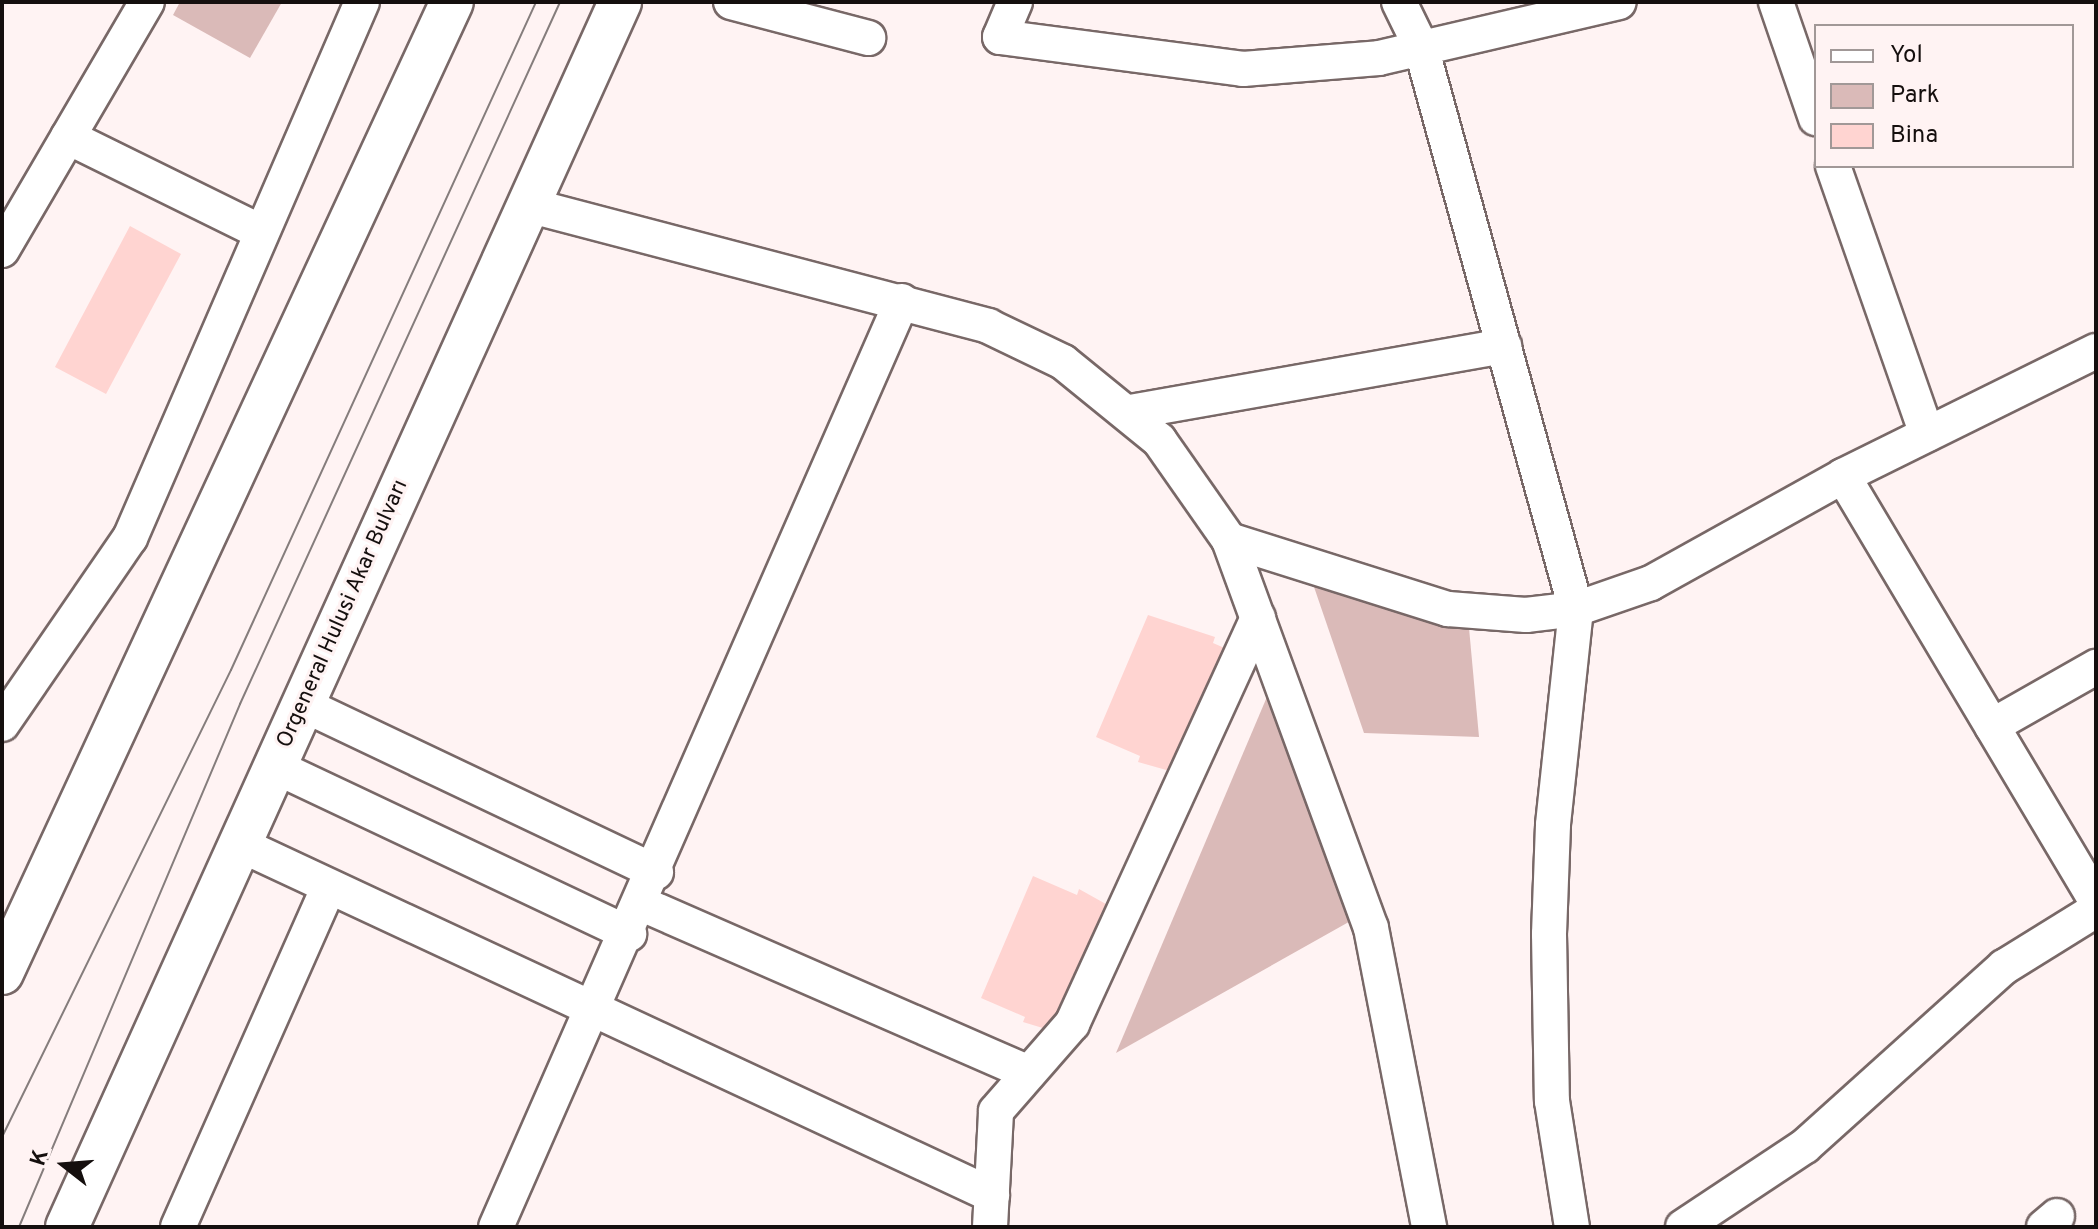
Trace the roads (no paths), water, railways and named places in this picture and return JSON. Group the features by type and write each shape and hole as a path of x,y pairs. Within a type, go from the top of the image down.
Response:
{"main road":[{"path":"2,973 452,2"},
{"name":"Orgeneral Hulusi Akar Bulvarı","path":"67,1227 620,2"}],"street":[{"path":"2,250 147,2"},
{"path":"2,724 130,538 362,2"},
{"path":"731,2 868,38"},
{"path":"1015,2 1000,37 1196,65 1291,68 1421,47 1619,2"},
{"path":"1399,2 1421,47 1576,609 1553,825 1549,934 1552,1101 1572,1227"},
{"path":"1776,2 1814,112"},
{"path":"68,137 261,232"},
{"path":"1834,168 1927,434"},
{"path":"528,205 902,301 1026,342 1130,412 1185,471 1229,540 1371,928 1429,1227"},
{"path":"496,1227 636,919 902,301"},
{"path":"1130,412 1504,346"},
{"path":"1229,540 1448,609 1526,615 1576,609 1651,583 1843,476 2096,351"},
{"path":"1843,476 2096,901"},
{"path":"239,844 327,890 594,1012 991,1211 996,1111 1072,1024 1258,618"},
{"path":"1992,726 2096,667"},
{"path":"302,704 656,872"},
{"path":"274,766 636,919 1029,1073"},
{"path":"178,1227 327,890"},
{"path":"1683,1227 1805,1146 2004,967 2096,910"}],"tram line":[{"path":"2,1137 231,670 536,2"},
{"path":"19,1227 240,704 560,2"}]}
